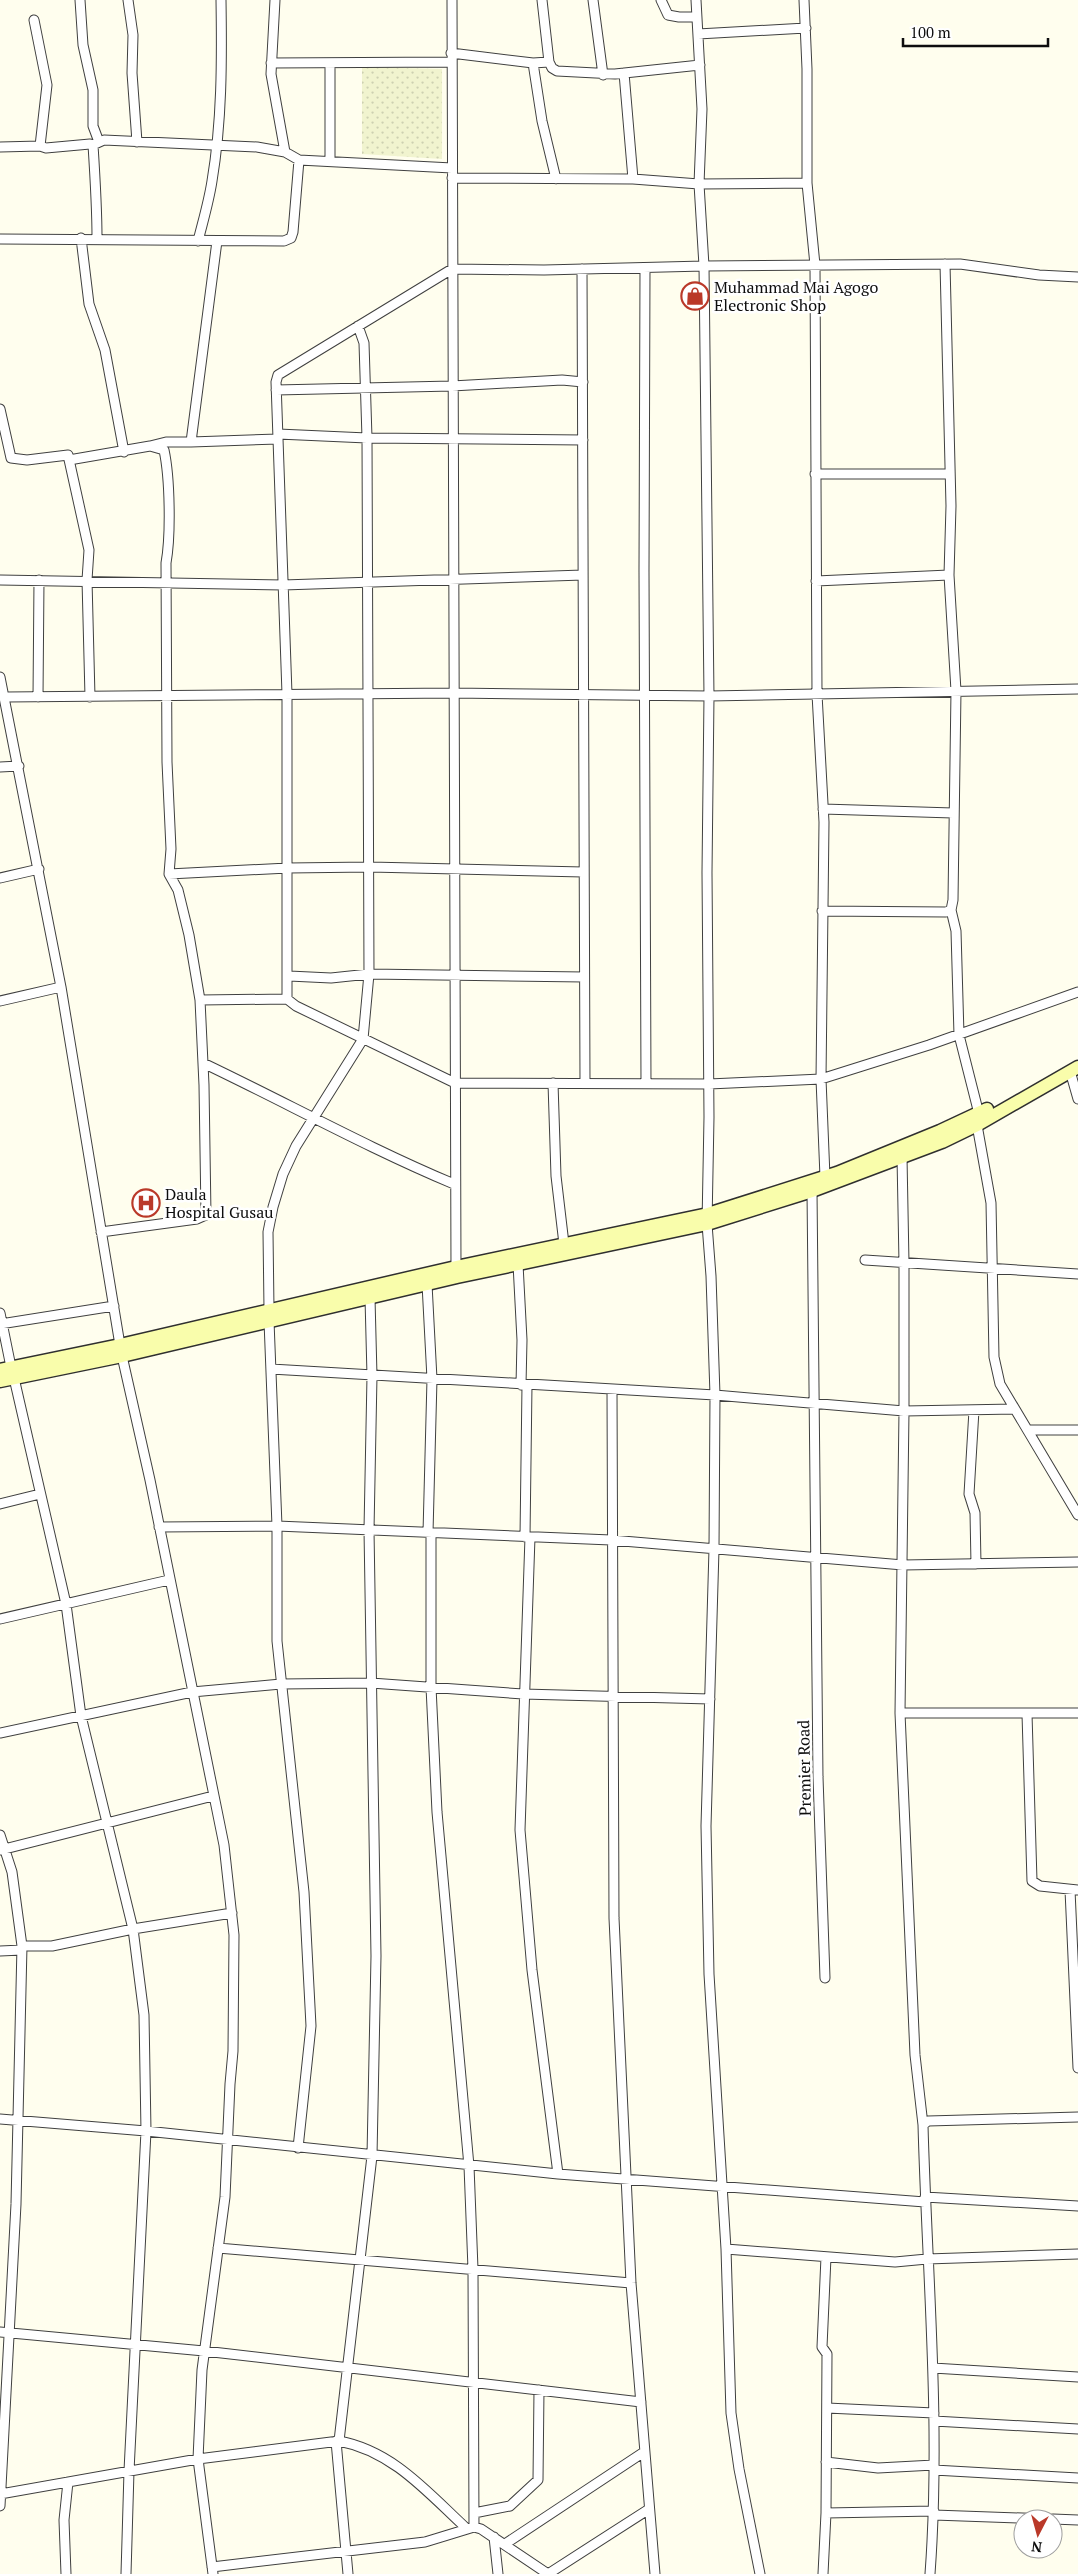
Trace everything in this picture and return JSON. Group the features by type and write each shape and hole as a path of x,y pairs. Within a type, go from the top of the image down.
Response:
{"street":[{"path":"80,0 82,45 93,90 93,126 96,144 94,191 98,216 97,238"},
{"path":"128,0 133,34 132,72 137,142"},
{"path":"198,241 212,183 222,93 220,0"},
{"path":"275,0 271,63 284,152"},
{"path":"452,0 452,578 455,976 454,1184 456,1267"},
{"path":"542,0 549,62 552,68 557,71 602,75 700,65"},
{"path":"594,0 602,75"},
{"path":"661,0 668,15 697,17"},
{"path":"696,0 702,109 700,184 704,266 710,696 707,873 709,1084 707,1219 711,1276 714,1395 714,1549 706,1826 709,1974 726,2249 731,2413 739,2469 760,2574"},
{"path":"804,0 808,183 815,265 817,694 823,809 821,1079 825,1177"},
{"path":"34,20 47,85 40,146"},
{"path":"698,34 806,28"},
{"path":"271,63 330,63 451,58 533,63 549,62"},
{"path":"330,63 330,160"},
{"path":"533,63 542,121 556,179"},
{"path":"624,73 633,179"},
{"path":"0,147 40,146 46,148 137,142 284,152 299,160 330,160 452,173 556,179 633,179 700,184 808,183"},
{"path":"0,239 97,238 284,241 291,238 294,232 299,160"},
{"path":"81,238 89,304 105,350 124,452"},
{"path":"191,442 216,241"},
{"path":"945,264 950,474 949,575 956,691 951,910 956,931 959,1035 978,1120 991,1203 994,1357 1000,1384 1078,1515"},
{"path":"288,999 287,694 276,390 278,375 452,269 945,264 1078,278"},
{"path":"645,268 646,1084"},
{"path":"582,269 584,1083"},
{"path":"298,2148 311,2026 304,1892 276,1641 277,1526 268,1290 270,1282 268,1232 273,1206 296,1146 362,1039 369,974 367,438 364,343 358,326"},
{"path":"276,390 452,386 562,380 583,382"},
{"path":"0,409 11,458"},
{"path":"69,460 124,452 166,442 278,437 583,440"},
{"path":"101,1232 197,1219 206,1215 200,1000 178,890 169,874 171,849 168,819 167,466 164,450 150,446"},
{"path":"0,459 27,460 68,455 89,550 87,580 90,698"},
{"path":"815,474 950,474"},
{"path":"0,580 87,580 283,585 583,575"},
{"path":"816,581 949,575"},
{"path":"38,697 39,580"},
{"path":"0,677 6,698 61,987 121,1350 224,1845 232,1913 234,1935 233,2051 225,2197 204,2351 198,2459 212,2570 345,2550 425,2542 470,2528"},
{"path":"6,698 453,693 710,696 1078,689"},
{"path":"0,768 19,766"},
{"path":"823,809 953,813"},
{"path":"169,874 288,868 370,867 583,872"},
{"path":"0,878 39,869"},
{"path":"822,911 946,912 951,910"},
{"path":"289,976 331,978 369,974 584,977"},
{"path":"0,1000 61,987"},
{"path":"200,1000 288,999 296,1006 455,1083 709,1084 821,1079 959,1035 1078,992"},
{"path":"0,1381 8,1372 121,1350 269,1315 456,1267 564,1244 707,1219 978,1120 1078,1057"},
{"path":"203,1063 315,1117 384,1155 454,1184"},
{"path":"269,1315 370,1298 707,1219 812,1191 902,1157 978,1120 1074,1069 1078,1099"},
{"path":"553,1083 556,1176 564,1244"},
{"path":"902,1157 904,1412 900,1713 915,2055 923,2125 927,2259 933,2368 934,2513 930,2574"},
{"name":"Premier Road","path":"812,1191 818,1777 825,1978"},
{"path":"865,1260 993,1270 1078,1274"},
{"path":"518,1264 524,1385 527,1537 520,1830 532,1970 558,2174"},
{"path":"426,1284 432,1379 431,1687 437,1812 469,2166 473,2269 474,2514 470,2528"},
{"path":"348,2574 338,2441 372,2156 376,1956 370,1683 369,1530 372,1376 370,1298"},
{"path":"1,1324 114,1306"},
{"path":"0,1313 8,1372 66,1604 81,1716 133,1929 144,2016 146,2131 129,2471 126,2574"},
{"path":"271,1370 714,1395 904,1412 1016,1408"},
{"path":"612,1390 611,1540 614,1918 632,2283 655,2574"},
{"path":"974,1410 970,1494 975,1513 976,1564"},
{"path":"1029,1430 1078,1430"},
{"path":"0,1504 40,1494"},
{"path":"159,1528 277,1526 611,1540 903,1565 1078,1562"},
{"path":"0,1619 169,1580"},
{"path":"0,1733 192,1692 280,1684 370,1683 523,1694 613,1694 710,1699"},
{"path":"900,1713 1078,1713"},
{"path":"1027,1714 1032,1882 1040,1886 1074,1890 1078,2068"},
{"path":"2,1850 214,1796"},
{"path":"0,1835 2,1850 18,1904 22,1948 16,2204 4,2333 0,2506"},
{"path":"0,1952 52,1946 133,1929 232,1913"},
{"path":"923,2125 928,2121 1078,2117"},
{"path":"0,2119 146,2131 469,2166 721,2188 925,2200 1078,2206"},
{"path":"218,2248 632,2283"},
{"path":"726,2249 895,2262 927,2259 1078,2254"},
{"path":"823,2574 826,2513 827,2354 822,2347 826,2257"},
{"path":"4,2333 204,2351 641,2402"},
{"path":"933,2368 1078,2377"},
{"path":"474,2514 510,2506 538,2480 539,2390"},
{"path":"827,2408 1078,2429"},
{"path":"0,2494 198,2459 338,2441 358,2445 383,2456 405,2472 470,2528 494,2537 548,2574 650,2509"},
{"path":"505,2544 644,2452"},
{"path":"826,2462 878,2468 934,2467 1078,2478"},
{"path":"66,2574 64,2520 68,2482"},
{"path":"826,2513 829,2511 934,2513 1013,2517"},
{"path":"1063,2519 1078,2520"},
{"path":"494,2537 495,2573"}],"green space":[{"path":"362,67 442,69 442,159 362,154"}],"place":[{"name":"Muhammad Mai Agogo Electronic Shop","path":"695,296"},
{"name":"Daula Hospital Gusau","path":"146,1203"}]}
